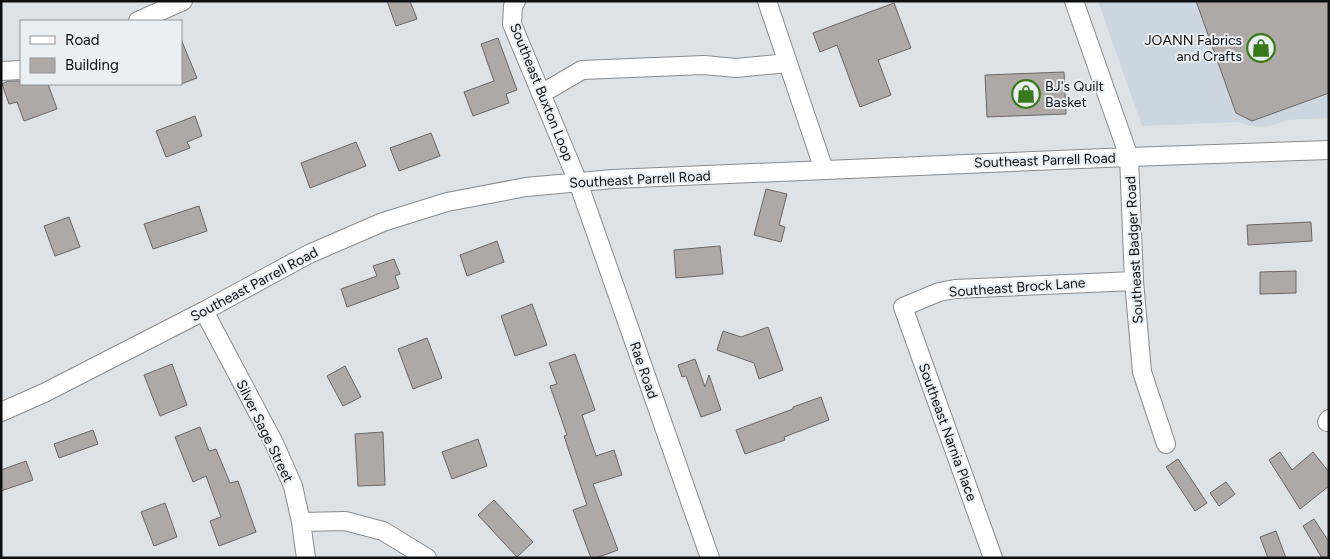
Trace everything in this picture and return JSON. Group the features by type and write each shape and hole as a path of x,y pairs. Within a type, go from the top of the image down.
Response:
{"street":[{"path":"140,20 183,1"},
{"name":"Southeast Buxton Loop","path":"516,1 513,6 512,24 578,182"},
{"path":"768,1 824,170"},
{"name":"Southeast Badger Road","path":"1074,1 1129,157 1134,281 1142,372 1166,444"},
{"path":"541,94 582,70 704,65 736,68 788,63"},
{"path":"1,71 20,70"},
{"name":"Southeast Parrell Road","path":"1,412 44,393 204,311 308,254 382,222 447,202 526,187 578,182 1129,157 1329,150"},
{"name":"Rae Road","path":"578,182 710,558"},
{"name":"Southeast Brock Lane","path":"903,307 939,292 954,289 1134,281"},
{"name":"Southeast Narnia Place","path":"903,307 994,558"},
{"name":"Silver Sage Street","path":"204,311 274,443 293,486 306,558"},
{"path":"301,522 345,521 383,531 427,558"}],"shaded area":[{"path":"1098,1 1329,1 1329,118 1288,120 1270,126 1256,127 1237,122 1142,126"}],"building":[{"path":"387,1 410,1 417,19 396,26"},
{"name":"JOANN Fabrics and Crafts","path":"1196,1 1329,1 1329,93 1252,121 1236,113"},
{"path":"894,3 911,48 878,60 891,95 860,107 837,45 820,52 813,33"},
{"path":"498,38 517,90 506,94 509,103 473,116 464,92 494,81 481,44"},
{"path":"182,41 197,78 182,84"},
{"name":"BJ's Quilt Basket","path":"1064,72 1066,114 987,117 985,75"},
{"path":"8,81 20,81 20,85 48,85 57,109 24,121 17,102 9,104 2,84"},
{"path":"195,116 202,136 187,142 190,148 166,157 156,131"},
{"path":"431,133 440,156 399,171 390,148"},
{"path":"356,142 366,166 310,188 301,163"},
{"path":"766,189 787,194 779,225 785,227 781,242 754,235"},
{"path":"199,206 207,231 153,249 144,224"},
{"path":"69,217 80,247 55,256 44,226"},
{"path":"1311,222 1312,241 1248,245 1247,225"},
{"path":"497,241 504,262 467,276 460,255"},
{"path":"720,246 723,274 676,278 674,250"},
{"path":"394,259 400,274 395,276 399,288 347,307 341,289 377,276 373,266"},
{"path":"1296,271 1296,293 1260,294 1260,272"},
{"path":"532,304 547,345 515,356 501,316"},
{"path":"768,327 783,370 759,379 754,363 717,350 723,331 741,337"},
{"path":"427,338 442,378 413,389 398,349"},
{"path":"575,354 595,410 582,415 596,456 614,450 622,475 593,484 618,550 596,558 591,558 573,510 587,505 564,436 567,435 550,386 557,384 549,363"},
{"path":"695,359 705,387 709,375 721,410 701,417 686,376 682,377 678,365"},
{"path":"172,364 187,405 160,416 144,375"},
{"path":"345,366 361,397 343,406 327,376"},
{"path":"821,397 829,420 784,437 785,440 745,454 736,430"},
{"path":"200,427 209,451 216,449 230,483 238,481 256,532 219,546 210,521 221,517 206,476 193,482 175,437"},
{"path":"93,430 98,444 59,458 54,444"},
{"path":"383,432 385,485 358,486 355,434"},
{"path":"478,439 487,466 452,479 442,452"},
{"path":"1280,452 1292,470 1313,452 1329,472 1329,486 1300,509 1269,460"},
{"path":"1178,459 1207,503 1195,511 1166,467"},
{"path":"26,461 33,480 1,491 1,470"},
{"path":"1226,482 1235,494 1219,506 1210,493"},
{"path":"494,500 533,542 517,557 478,515"},
{"path":"165,503 177,537 154,546 141,512"},
{"path":"1314,519 1329,542 1329,558 1322,558 1303,526"},
{"path":"1276,531 1286,558 1268,558 1260,537"}],"place":[{"name":"JOANN Fabrics and Crafts","path":"1261,48"},
{"name":"BJ's Quilt Basket","path":"1026,94"}]}
